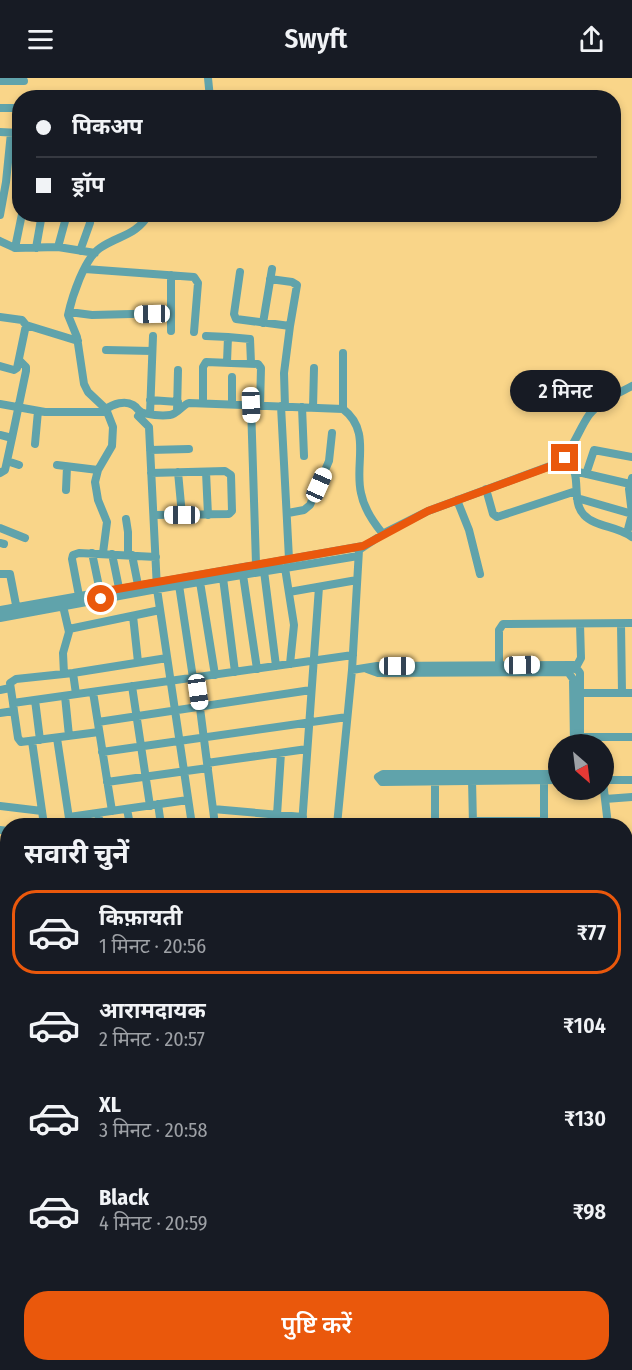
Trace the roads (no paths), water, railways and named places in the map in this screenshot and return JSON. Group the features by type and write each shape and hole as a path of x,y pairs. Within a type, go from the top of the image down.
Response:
{"street":[{"path":"0,81 24,81"},
{"path":"0,215 12,151"},
{"path":"15,248 20,222"},
{"path":"36,248 41,222"},
{"path":"58,247 65,222"},
{"path":"103,553 107,522 99,505 95,487 98,470 109,453 113,440 113,427 107,411 88,392 84,384 78,341 69,319 69,312 85,269 94,253 109,243 136,231 143,222"},
{"path":"80,251 90,223"},
{"path":"0,241 15,248 58,247 94,253"},
{"path":"85,269 194,277 197,280 194,332"},
{"path":"263,323 272,269"},
{"path":"240,272 234,317 238,320 290,326"},
{"path":"171,275 171,331"},
{"path":"270,279 292,282 297,285 284,373 283,407 289,558"},
{"path":"69,312 92,315 171,313"},
{"path":"0,317 22,320 26,325 78,341"},
{"path":"0,366 16,369 26,325"},
{"path":"150,414 153,336"},
{"path":"206,336 250,339 251,363"},
{"path":"227,362 228,337"},
{"path":"106,350 152,351"},
{"path":"343,353 343,409"},
{"path":"0,473 5,470 26,371 26,367 19,360"},
{"path":"203,403 204,364 209,362 251,363 258,364 261,368 260,406"},
{"path":"313,408 314,368"},
{"path":"177,411 178,370"},
{"path":"232,377 232,404"},
{"path":"339,818 352,670 359,550 383,534 428,511 551,466 565,458 581,428 596,408 632,386"},
{"path":"150,400 178,402"},
{"path":"0,404 38,411 107,411 116,404 125,403 133,405 141,412 168,416 186,403 343,409 353,419 360,437 359,482 366,509 383,534"},
{"path":"251,405 256,564"},
{"path":"302,407 304,456"},
{"path":"34,444 38,411"},
{"path":"138,416 149,427 157,585 191,818"},
{"path":"288,513 304,510 310,505 329,461 332,433"},
{"path":"0,435 12,438"},
{"path":"150,450 189,449"},
{"path":"586,474 594,450 632,457"},
{"path":"565,458 574,471 580,510 587,518 630,535 631,481 574,471"},
{"path":"7,461 20,465"},
{"path":"57,465 98,470"},
{"path":"66,490 68,467"},
{"path":"151,473 228,471 231,475 231,513 154,514"},
{"path":"178,472 182,515"},
{"path":"206,472 208,515"},
{"path":"486,489 493,514 497,517 577,495 632,513"},
{"path":"457,500 469,530 480,574"},
{"path":"126,519 130,555 138,585"},
{"path":"0,528 25,538"},
{"path":"0,618 17,611 256,564 363,546"},
{"path":"80,599 72,556 79,553 103,553 156,557"},
{"path":"92,553 101,596"},
{"path":"112,554 119,588"},
{"path":"101,596 119,588 138,585 179,585 358,556"},
{"path":"285,568 294,625 290,664"},
{"path":"264,571 276,666"},
{"path":"0,574 10,574 17,611"},
{"path":"243,575 257,669"},
{"path":"223,578 235,672"},
{"path":"289,592 357,580"},
{"path":"200,582 214,675"},
{"path":"179,585 200,706 214,818"},
{"path":"303,818 319,587"},
{"path":"0,610 17,611 63,606 80,599"},
{"path":"63,606 69,629 63,653 63,674"},
{"path":"69,629 160,610"},
{"path":"134,616 138,663"},
{"path":"499,669 499,630 503,624 632,623"},
{"path":"570,674 577,667 581,658 580,624"},
{"path":"621,624 622,693"},
{"path":"0,713 34,700 353,655"},
{"path":"99,732 36,741 19,741 10,683 16,679 73,673 167,658"},
{"path":"499,669 570,664 577,667 580,673 577,693 577,734"},
{"path":"352,670 377,666 564,671 573,679 577,693"},
{"path":"73,673 76,694"},
{"path":"132,686 145,777 159,818"},
{"path":"0,690 10,688"},
{"path":"98,722 311,690"},
{"path":"93,692 112,811"},
{"path":"577,693 632,693"},
{"path":"64,696 69,736"},
{"path":"34,700 43,818"},
{"path":"102,752 347,717"},
{"path":"614,738 632,737"},
{"path":"57,738 69,818"},
{"path":"107,782 307,749"},
{"path":"277,814 281,753"},
{"path":"435,778 383,774 378,777 382,782 435,778 548,776"},
{"path":"544,777 548,778"},
{"path":"544,777 544,818"},
{"path":"435,778 435,818"},
{"path":"472,778 473,818"},
{"path":"614,781 632,780"},
{"path":"614,798 632,796"},
{"path":"80,818 98,813 188,800"},
{"path":"605,800 607,818"},
{"path":"0,806 42,811"},
{"path":"128,809 129,818"},
{"path":"213,809 277,814 292,818"},
{"path":"98,813 99,818"}]}
